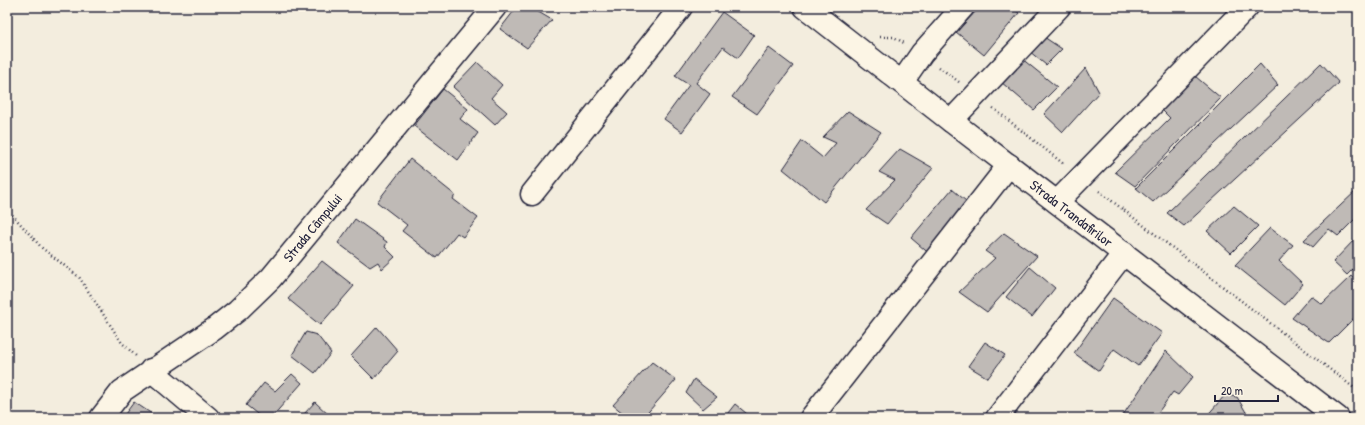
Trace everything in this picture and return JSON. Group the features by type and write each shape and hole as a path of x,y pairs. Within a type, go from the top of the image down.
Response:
{"main road":[{"name":"Strada Câmpului","path":"101,418 122,391 151,370 194,344 214,329 238,310 271,278 495,7"},
{"path":"532,194 681,7"},
{"name":"Strada Trandafirilor","path":"805,7 1338,418"},
{"path":"902,82 922,53 964,7"},
{"path":"951,121 1059,7"},
{"path":"1057,202 1247,7"},
{"path":"811,418 1009,165"},
{"path":"997,418 1124,253"},
{"path":"151,370 208,418"}],"path":[{"path":"7,209 42,248 79,278 122,343 151,370"}],"building":[{"path":"517,7 530,7 552,20 527,48 500,29"},
{"path":"980,7 1011,7 1019,13 984,55 956,32"},
{"path":"722,12 754,35 738,58 723,47 696,83 710,94 682,132 664,119 689,85 675,76"},
{"path":"1044,37 1062,49 1046,65 1029,51"},
{"path":"769,48 793,66 757,114 732,97"},
{"path":"1021,58 1057,87 1034,110 1001,82"},
{"path":"477,62 502,85 491,98 507,112 495,125 453,87"},
{"path":"1321,63 1339,83 1184,226 1167,213"},
{"path":"1260,64 1278,85 1153,202 1136,188"},
{"path":"1086,68 1099,92 1063,132 1044,114"},
{"path":"1189,71 1221,98 1135,186 1115,172 1170,118 1156,104"},
{"path":"443,89 468,109 460,119 478,133 458,160 414,126"},
{"path":"848,111 881,132 824,202 783,169 802,141 823,158 836,143 823,137"},
{"path":"900,149 933,168 887,224 866,210 895,180 879,172"},
{"path":"410,159 455,195 453,199 478,218 463,237 457,233 437,258 402,231 407,225 377,202"},
{"path":"952,189 973,207 932,256 911,238"},
{"path":"1358,189 1358,216 1338,236 1329,229 1313,247 1304,240"},
{"path":"1234,206 1258,226 1231,253 1207,231"},
{"path":"355,219 387,242 385,247 395,257 382,269 378,262 370,267 338,243"},
{"path":"1270,228 1293,245 1279,261 1303,284 1285,305 1235,265"},
{"path":"1004,233 1037,256 987,312 959,292 995,258 985,251"},
{"path":"1356,238 1358,240 1358,264 1347,275 1333,262"},
{"path":"322,261 354,286 320,325 288,299"},
{"path":"1030,267 1055,288 1032,317 1006,297"},
{"path":"1351,276 1358,283 1358,314 1329,343 1292,318 1311,296 1322,304"},
{"path":"1113,298 1162,333 1138,366 1114,349 1099,371 1074,353"},
{"path":"377,327 398,351 374,379 351,356"},
{"path":"306,332 317,335 331,353 315,373 292,355"},
{"path":"985,342 1005,355 988,378 968,366"},
{"path":"1166,351 1193,377 1178,395 1173,392 1154,418 1121,418"},
{"path":"652,362 676,380 643,418 629,418 613,405"},
{"path":"292,374 302,383 271,418 262,418 246,405 264,383 275,391"},
{"path":"694,379 717,397 703,409 686,393"},
{"path":"1225,395 1237,397 1247,414 1243,418 1205,418"},
{"path":"134,402 158,418 122,418"},
{"path":"315,402 332,418 309,418 304,414"},
{"path":"735,404 752,418 724,418"}]}
